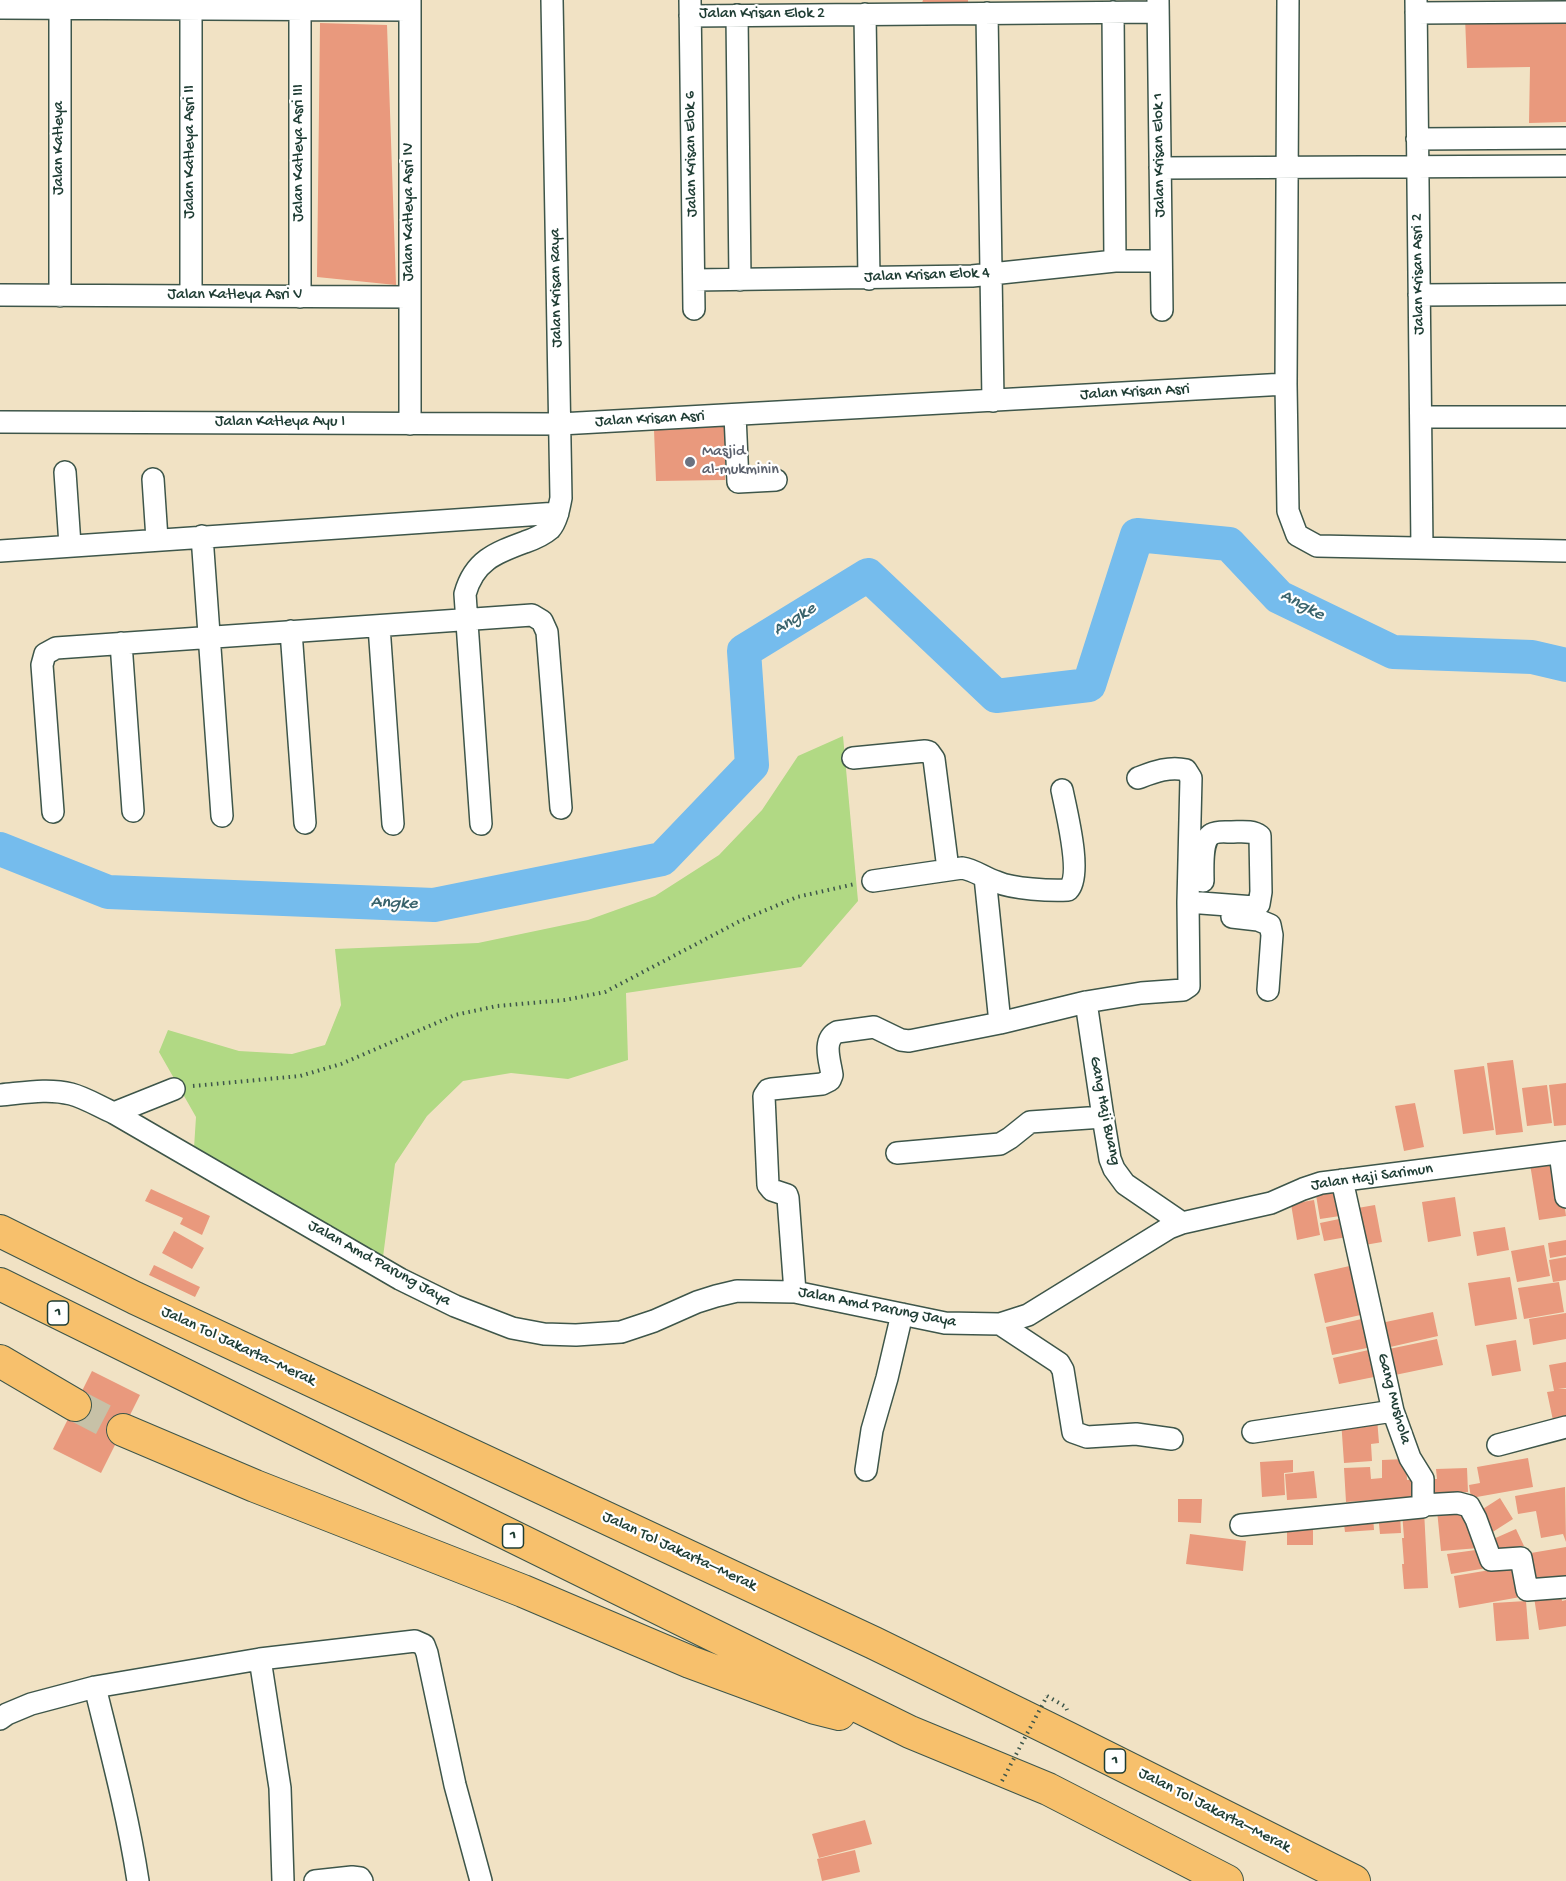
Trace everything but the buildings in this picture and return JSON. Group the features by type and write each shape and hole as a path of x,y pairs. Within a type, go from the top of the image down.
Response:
{"highway":[{"name":"Jalan Tol Jakarta–Merak","path":"0,1231 135,1298 874,1643 1068,1737 1354,1881"},
{"name":"1","path":"0,1284 910,1732 1048,1789 1227,1881"},
{"path":"0,1361 75,1406"},
{"path":"123,1430 265,1490 523,1591 690,1662 815,1708 910,1732"}],"street":[{"name":"Jalan Krisan Raya","path":"552,0 561,486 558,513"},
{"path":"1288,0 1286,384 1288,511 1297,535 1317,546 1566,551"},
{"path":"0,8 60,4 191,9 300,9 410,5"},
{"name":"Jalan Katleya","path":"60,4 60,296"},
{"name":"Jalan Katleya Asri IV","path":"410,5 410,424"},
{"name":"Jalan Krisan Elok 2","path":"690,8 737,15 1113,12 1158,6"},
{"name":"Jalan Krisan Elok 1","path":"1158,6 1162,310"},
{"path":"1416,6 1566,12"},
{"name":"Jalan Krisan Asri 2","path":"1416,6 1422,548"},
{"name":"Jalan Krisan Elok 6","path":"690,8 694,309"},
{"name":"Jalan Katleya Asri II","path":"191,9 191,296"},
{"name":"Jalan Katleya Asri III","path":"300,9 300,297"},
{"path":"1113,12 1115,261"},
{"path":"987,13 993,400"},
{"path":"865,14 869,279"},
{"path":"737,15 740,280"},
{"path":"1418,138 1566,138"},
{"path":"1160,168 1566,166"},
{"name":"Jalan Krisan Elok 4","path":"694,280 869,279 992,274 1115,261 1160,261"},
{"path":"1419,295 1566,294"},
{"name":"Jalan Katleya Asri V","path":"0,295 410,297"},
{"name":"Jalan Krisan Asri","path":"560,424 1286,384"},
{"path":"735,415 738,482 776,480"},
{"path":"1420,417 1566,417"},
{"name":"Jalan Katleya Ayu I","path":"0,422 560,424"},
{"path":"65,472 70,545"},
{"path":"153,479 157,539"},
{"path":"0,551 558,513 551,528 537,537 489,557 469,579 465,594 481,824"},
{"path":"202,536 222,816"},
{"path":"52,812 42,665 45,654 56,648 532,615 542,621 547,632 561,808"},
{"path":"379,626 393,824"},
{"path":"291,632 305,823"},
{"path":"121,643 133,811"},
{"path":"853,758 925,751 932,756 948,869"},
{"path":"795,1292 788,1198 787,1195 772,1190 768,1185 764,1096 772,1089 822,1084 830,1080 832,1075 828,1043 832,1035 837,1032 873,1027 901,1040 909,1041 1000,1023 1086,1002 1189,986 1193,906 1191,776 1186,770 1173,768 1138,778"},
{"path":"873,881 948,869 970,869 1006,885 1068,890 1071,888 1074,874 1072,846 1062,790"},
{"path":"985,876 1000,1023"},
{"path":"1193,906 1252,919 1270,926 1272,935 1268,990"},
{"name":"Gang Haji Buang","path":"1086,1002 1110,1159 1125,1184 1182,1223"},
{"path":"114,1113 174,1089"},
{"name":"Jalan Amd Parung Jaya","path":"0,1095 39,1091 72,1094 114,1113 400,1279 455,1306 512,1328 544,1334 603,1334 636,1328 716,1296 737,1291 795,1292 945,1323 1000,1324 1028,1315 1169,1228 1182,1223"},
{"path":"897,1153 1000,1144 1030,1122 1103,1117"},
{"path":"1563,1153 1566,1197"},
{"name":"Jalan Haji Sarimun","path":"1182,1223 1257,1207 1312,1186 1342,1180 1563,1153"},
{"name":"Gang Mushola","path":"1342,1180 1393,1411 1410,1458 1423,1479 1423,1505"},
{"path":"866,1470 872,1430 902,1314"},
{"path":"1000,1324 1059,1363 1063,1370 1064,1388 1073,1432 1087,1437 1136,1434 1172,1439"},
{"path":"1253,1432 1393,1411"},
{"path":"1498,1444 1566,1427"},
{"path":"1241,1525 1458,1503 1469,1506 1491,1560 1521,1558 1527,1590 1566,1587"},
{"path":"0,1719 31,1704 94,1687 260,1659 415,1641 424,1645 481,1881"},
{"path":"260,1659 280,1788 283,1881"},
{"path":"94,1687 122,1793 138,1881"},
{"path":"315,1881 352,1877 360,1878 362,1881"}],"path":[{"path":"174,1089 300,1076 341,1064 455,1015 496,1006 565,1000 605,992 740,921 796,897 873,881"},
{"path":"1002,1781 1047,1696"}],"green space":[{"path":"843,736 858,901 801,967 626,993 628,1060 568,1079 511,1073 463,1081 427,1116 395,1164 383,1257 194,1148 196,1117 159,1052 168,1030 239,1051 292,1054 325,1045 341,1005 335,949 478,943 588,920 655,896 719,855 762,810 798,756"}],"waterway":[{"name":"Angke","path":"0,849 108,892 434,905 662,859 752,765 744,651 868,575 996,696 1089,685 1137,535 1229,544 1279,597 1393,652 1532,657 1566,665"}],"tunnel":[{"path":"75,1405 123,1430"}],"place":[{"name":"Masjid al-mukminin","path":"690,462"}]}
